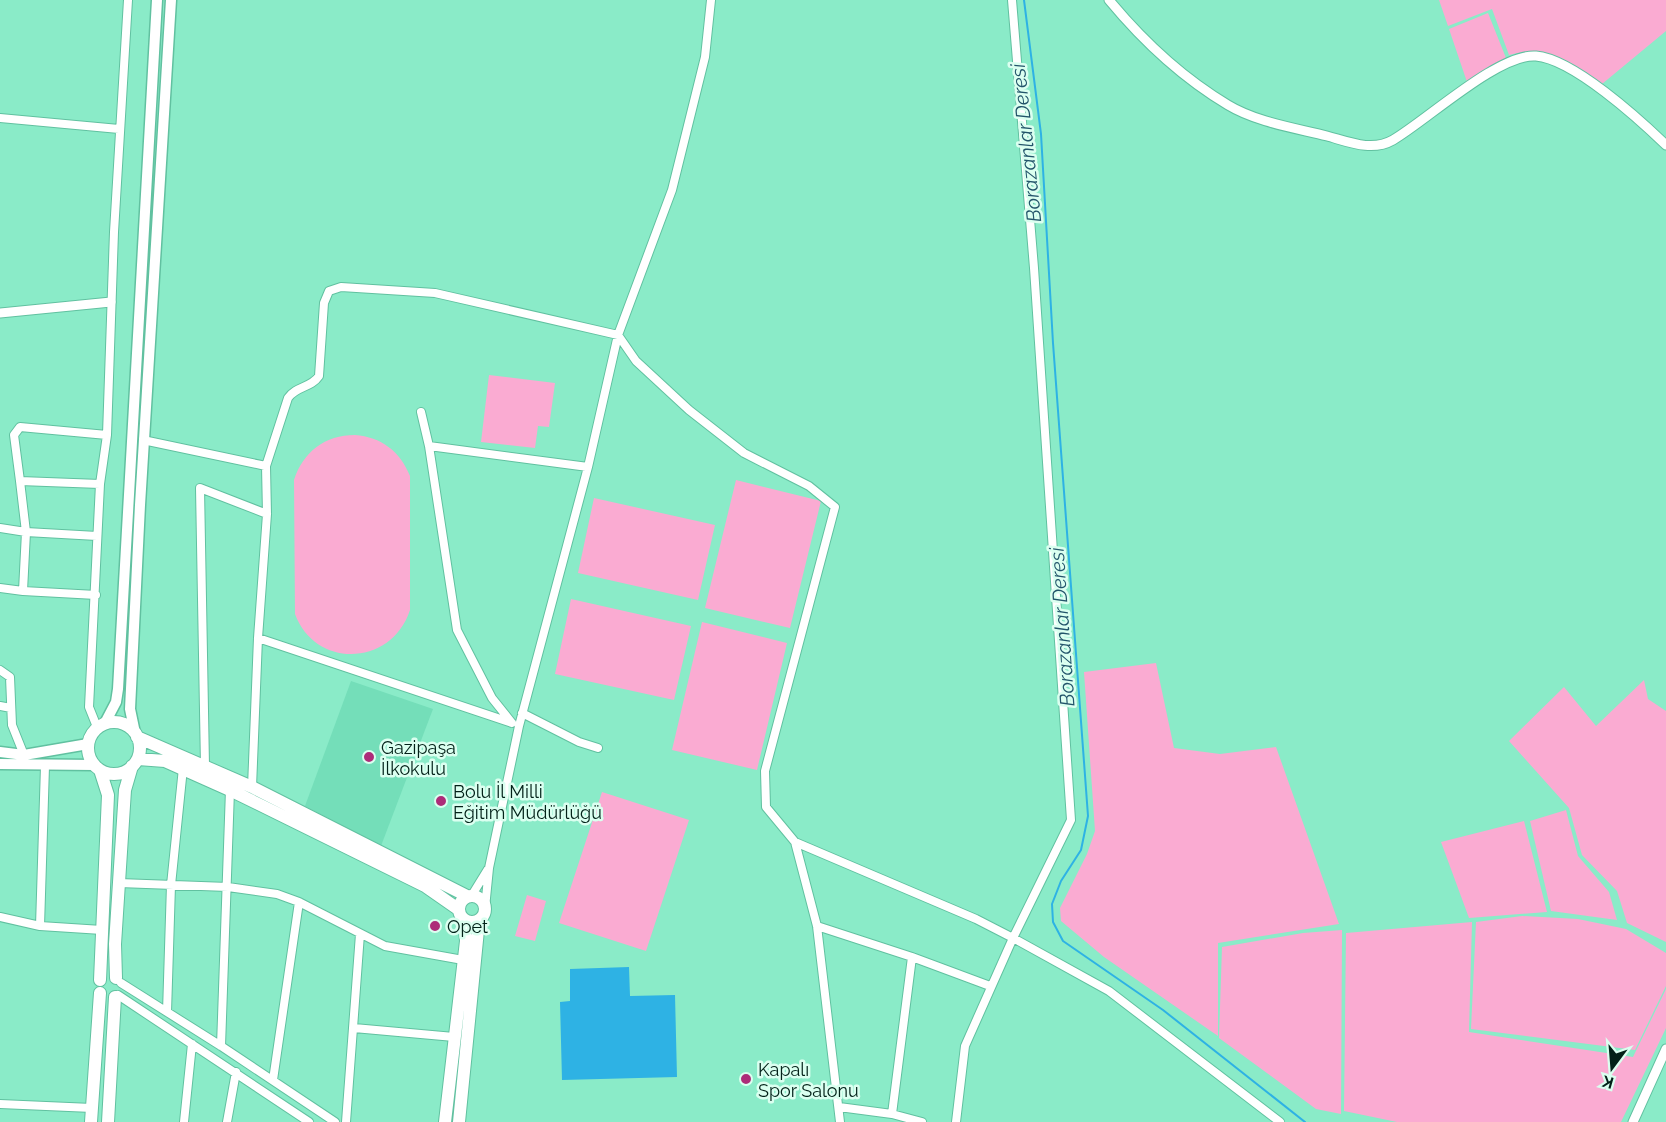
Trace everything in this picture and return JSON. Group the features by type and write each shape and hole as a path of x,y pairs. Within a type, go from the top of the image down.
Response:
{"main road":[{"path":"92,1122 108,795 97,767 90,758 88,744 116,702 118,689 157,0"},
{"path":"108,1122 117,988 115,944 125,790 140,750 130,710 143,440 171,0"},
{"path":"101,725 121,723 136,735 252,787 469,896 482,900 485,908 479,920 459,1122"},
{"path":"0,752 24,755 88,744"},
{"path":"0,764 97,767 116,774 135,763 154,759 183,768 425,886 471,922 479,920"},
{"path":"446,1122 464,960 460,902 469,896"},
{"path":"100,980 110,975 117,988"},
{"path":"100,993 106,998 117,988"}],"street":[{"path":"101,725 89,707 100,484 107,435 119,129 128,0"},
{"path":"485,908 489,868 515,725 522,713 588,467 618,335 672,190 705,57 711,0"},
{"path":"956,1122 965,1046 990,986 1071,820 1034,268 1012,0"},
{"path":"1109,0 1151,48 1229,105 1312,133 1362,145 1378,146 1394,140 1444,103 1516,59 1534,56 1556,60 1601,90 1666,145"},
{"path":"0,118 119,129"},
{"path":"252,787 258,638 267,514 266,466 288,398 294,390 315,382 319,376 324,303 333,288 435,293 618,335 636,361 689,410 744,453 809,486 835,507 797,659 765,771 766,807 795,842 817,926 840,1122"},
{"path":"0,313 111,302"},
{"path":"421,412 429,446 457,630 492,698 515,725"},
{"path":"23,591 26,532 14,435 20,427 107,435"},
{"path":"143,440 266,466"},
{"path":"429,446 588,467"},
{"path":"20,481 100,484"},
{"path":"205,766 200,488 267,514"},
{"path":"0,528 26,532 97,536"},
{"path":"0,588 96,595"},
{"path":"258,638 515,725"},
{"path":"0,670 10,677 12,725 24,755"},
{"path":"0,706 11,708"},
{"path":"522,713 579,742 598,748"},
{"path":"40,926 45,766"},
{"path":"167,1012 171,885 183,768"},
{"path":"221,1046 230,790"},
{"path":"795,842 976,918 1110,991 1280,1122"},
{"path":"469,896 489,868"},
{"path":"119,883 228,887 277,894 299,902 385,946 464,960"},
{"path":"273,1080 299,902"},
{"path":"0,917 40,926 102,930"},
{"path":"817,926 912,957 990,986"},
{"path":"346,1122 360,934"},
{"path":"892,1114 912,957"},
{"path":"117,988 167,1012 335,1122"},
{"path":"117,988 192,1044 309,1122"},
{"path":"354,1028 454,1037"},
{"path":"184,1122 192,1044"},
{"path":"1633,1122 1666,1049"},
{"path":"226,1122 236,1072"},
{"path":"0,1104 92,1108"},
{"path":"839,1107 892,1114 922,1122"}],"shaded area":[{"path":"1439,0 1666,0 1666,31 1602,84 1570,63 1548,54 1523,52 1509,55 1492,9 1448,26"},
{"path":"1488,13 1506,58 1467,82 1449,29"},
{"path":"489,375 555,383 549,427 538,426 535,448 481,442"},
{"path":"355,435 373,439 388,447 401,459 410,476 410,610 401,629 387,642 371,651 354,654 336,652 319,645 305,632 295,614 294,480 303,461 317,447 334,438"},
{"path":"736,480 821,501 790,628 705,608"},
{"path":"594,498 715,525 698,600 578,573"},
{"path":"571,599 691,626 674,700 555,674"},
{"path":"702,622 787,643 757,770 672,750"},
{"path":"1156,663 1174,748 1220,754 1276,747 1339,924 1218,943 1218,1036 1104,957 1061,921 1060,908 1087,854 1095,831 1084,672"},
{"path":"1644,680 1648,699 1666,711 1666,942 1627,923 1617,891 1582,855 1569,808 1509,741 1564,687 1596,726"},
{"name":"Gazipaşa İlkokulu","path":"351,681 433,709 381,846 305,806"},
{"path":"602,792 689,820 646,951 559,923"},
{"path":"1566,810 1578,856 1609,892 1617,920 1551,911 1530,821"},
{"path":"1524,821 1547,912 1469,918 1441,842"},
{"path":"527,895 546,901 535,941 515,936"},
{"path":"1522,916 1578,919 1626,929 1666,953 1666,986 1635,1050 1471,1029 1476,922"},
{"path":"1472,922 1469,1032 1633,1057 1666,989 1666,1028 1621,1122 1397,1122 1344,1111 1346,933"},
{"path":"1342,930 1341,1114 1316,1109 1219,1038 1222,947 1303,933"}],"water":[{"path":"629,967 630,996 675,995 677,1077 562,1080 560,1002 570,1001 570,969"}],"waterway":[{"name":"Borazanlar Deresi","path":"1024,0 1041,134 1053,343 1088,816 1081,850 1061,881 1052,904 1053,922 1063,941 1163,1010 1305,1122"}],"place":[{"name":"Gazipaşa İlkokulu","path":"369,757"},
{"name":"Bolu İl Milli Eğitim Müdürlüğü","path":"441,801"},
{"name":"Opet","path":"435,926"},
{"name":"Kapalı Spor Salonu","path":"746,1079"}]}
